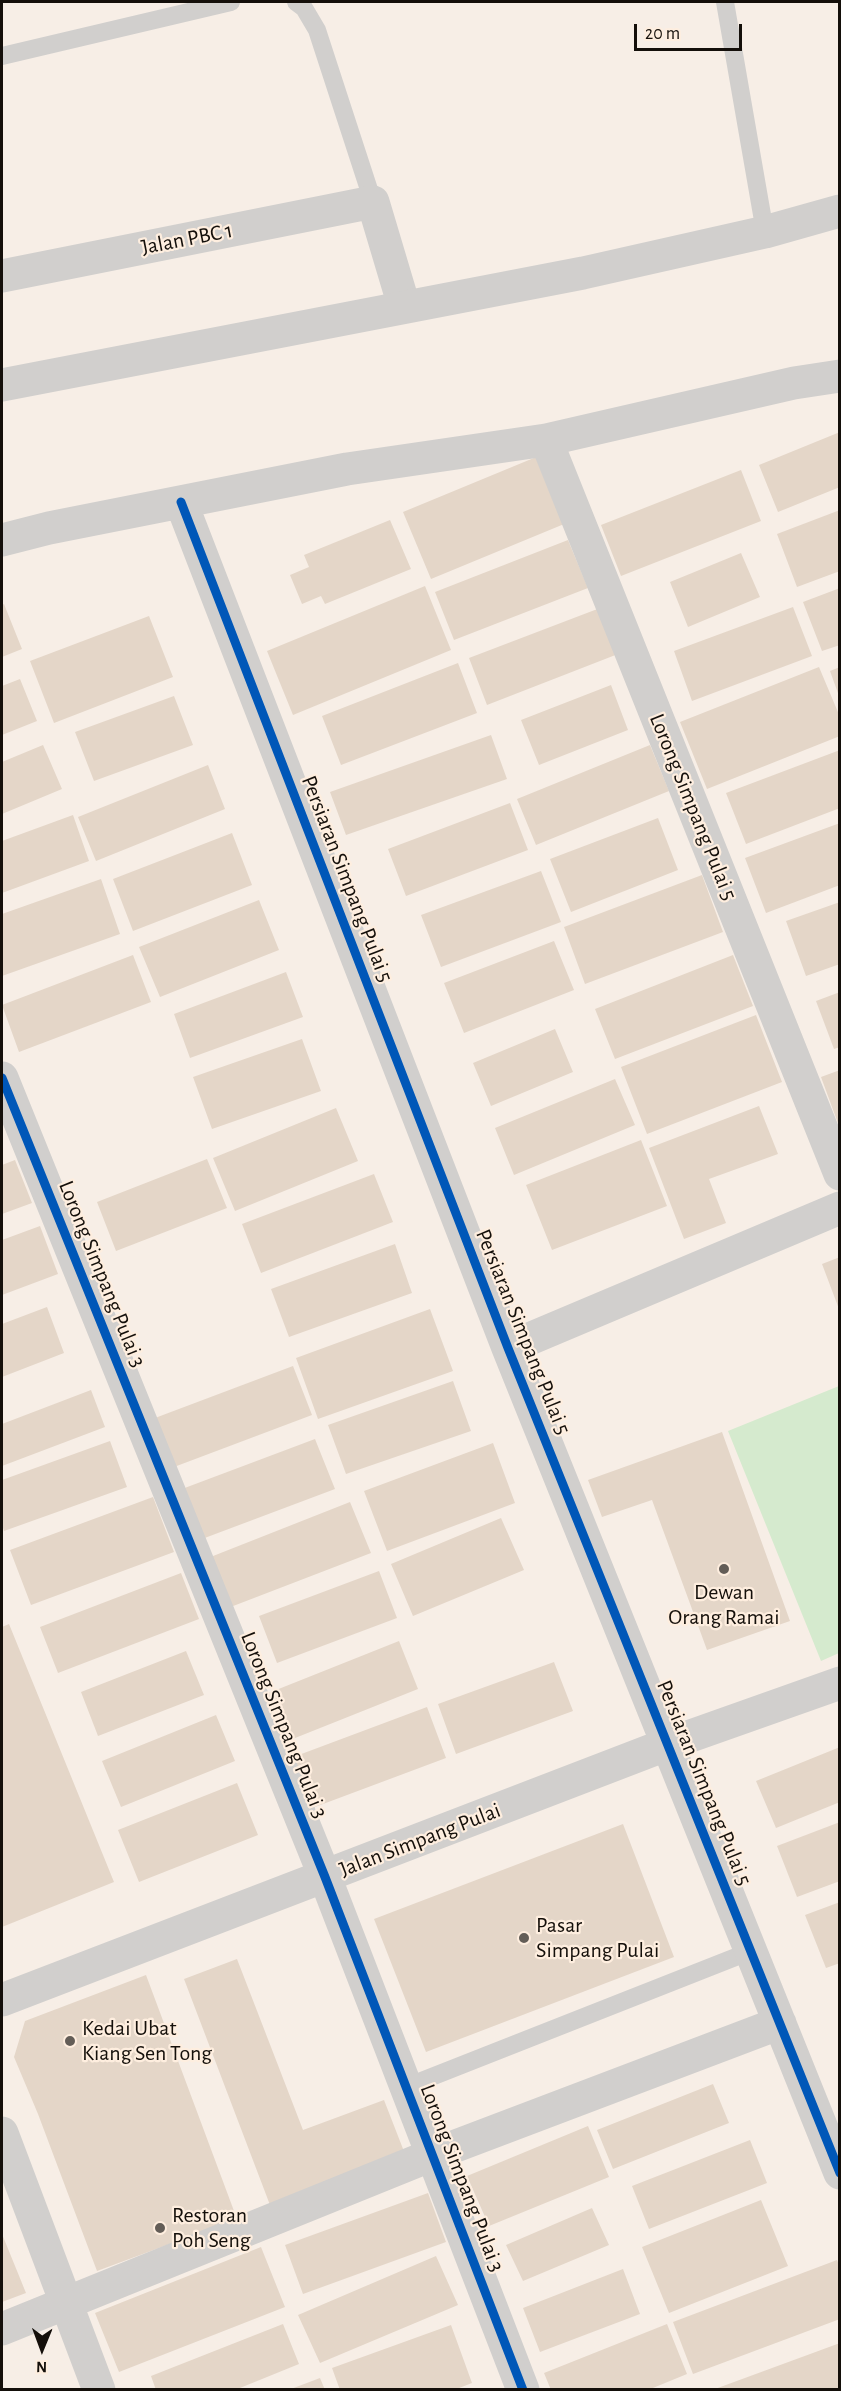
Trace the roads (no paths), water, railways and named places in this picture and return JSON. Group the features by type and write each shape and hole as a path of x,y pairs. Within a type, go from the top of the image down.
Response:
{"street":[{"name":"Jalan PBC 1","path":"2,276 373,202"},
{"path":"373,202 404,306"},
{"path":"2,385 584,273 765,232 840,211"},
{"path":"2,540 347,469 546,440 794,383 840,376"},
{"name":"Lorong Simpang Pulai 5","path":"546,440 840,1174"},
{"name":"Persiaran Simpang Pulai 5","path":"181,502 508,1348 840,2173"},
{"name":"Lorong Simpang Pulai 3","path":"2,1078 325,1877 523,2390"},
{"path":"508,1348 840,1208"},
{"name":"Jalan Simpang Pulai","path":"2,2000 668,1744 840,1683"},
{"path":"2,2329 432,2155 780,2023"},
{"path":"2,2133 99,2390"}],"lane":[{"path":"2,56 231,2"},
{"path":"296,2 304,8 317,30 373,202"},
{"path":"725,2 765,232"},
{"path":"406,2086 751,1951"}],"place":[{"name":"Dewan Orang Ramai","path":"724,1569"},
{"name":"Pasar Simpang Pulai","path":"524,1938"},
{"name":"Kedai Ubat Kiang Sen Tong","path":"70,2041"},
{"name":"Restoran Poh Seng","path":"160,2228"}]}
